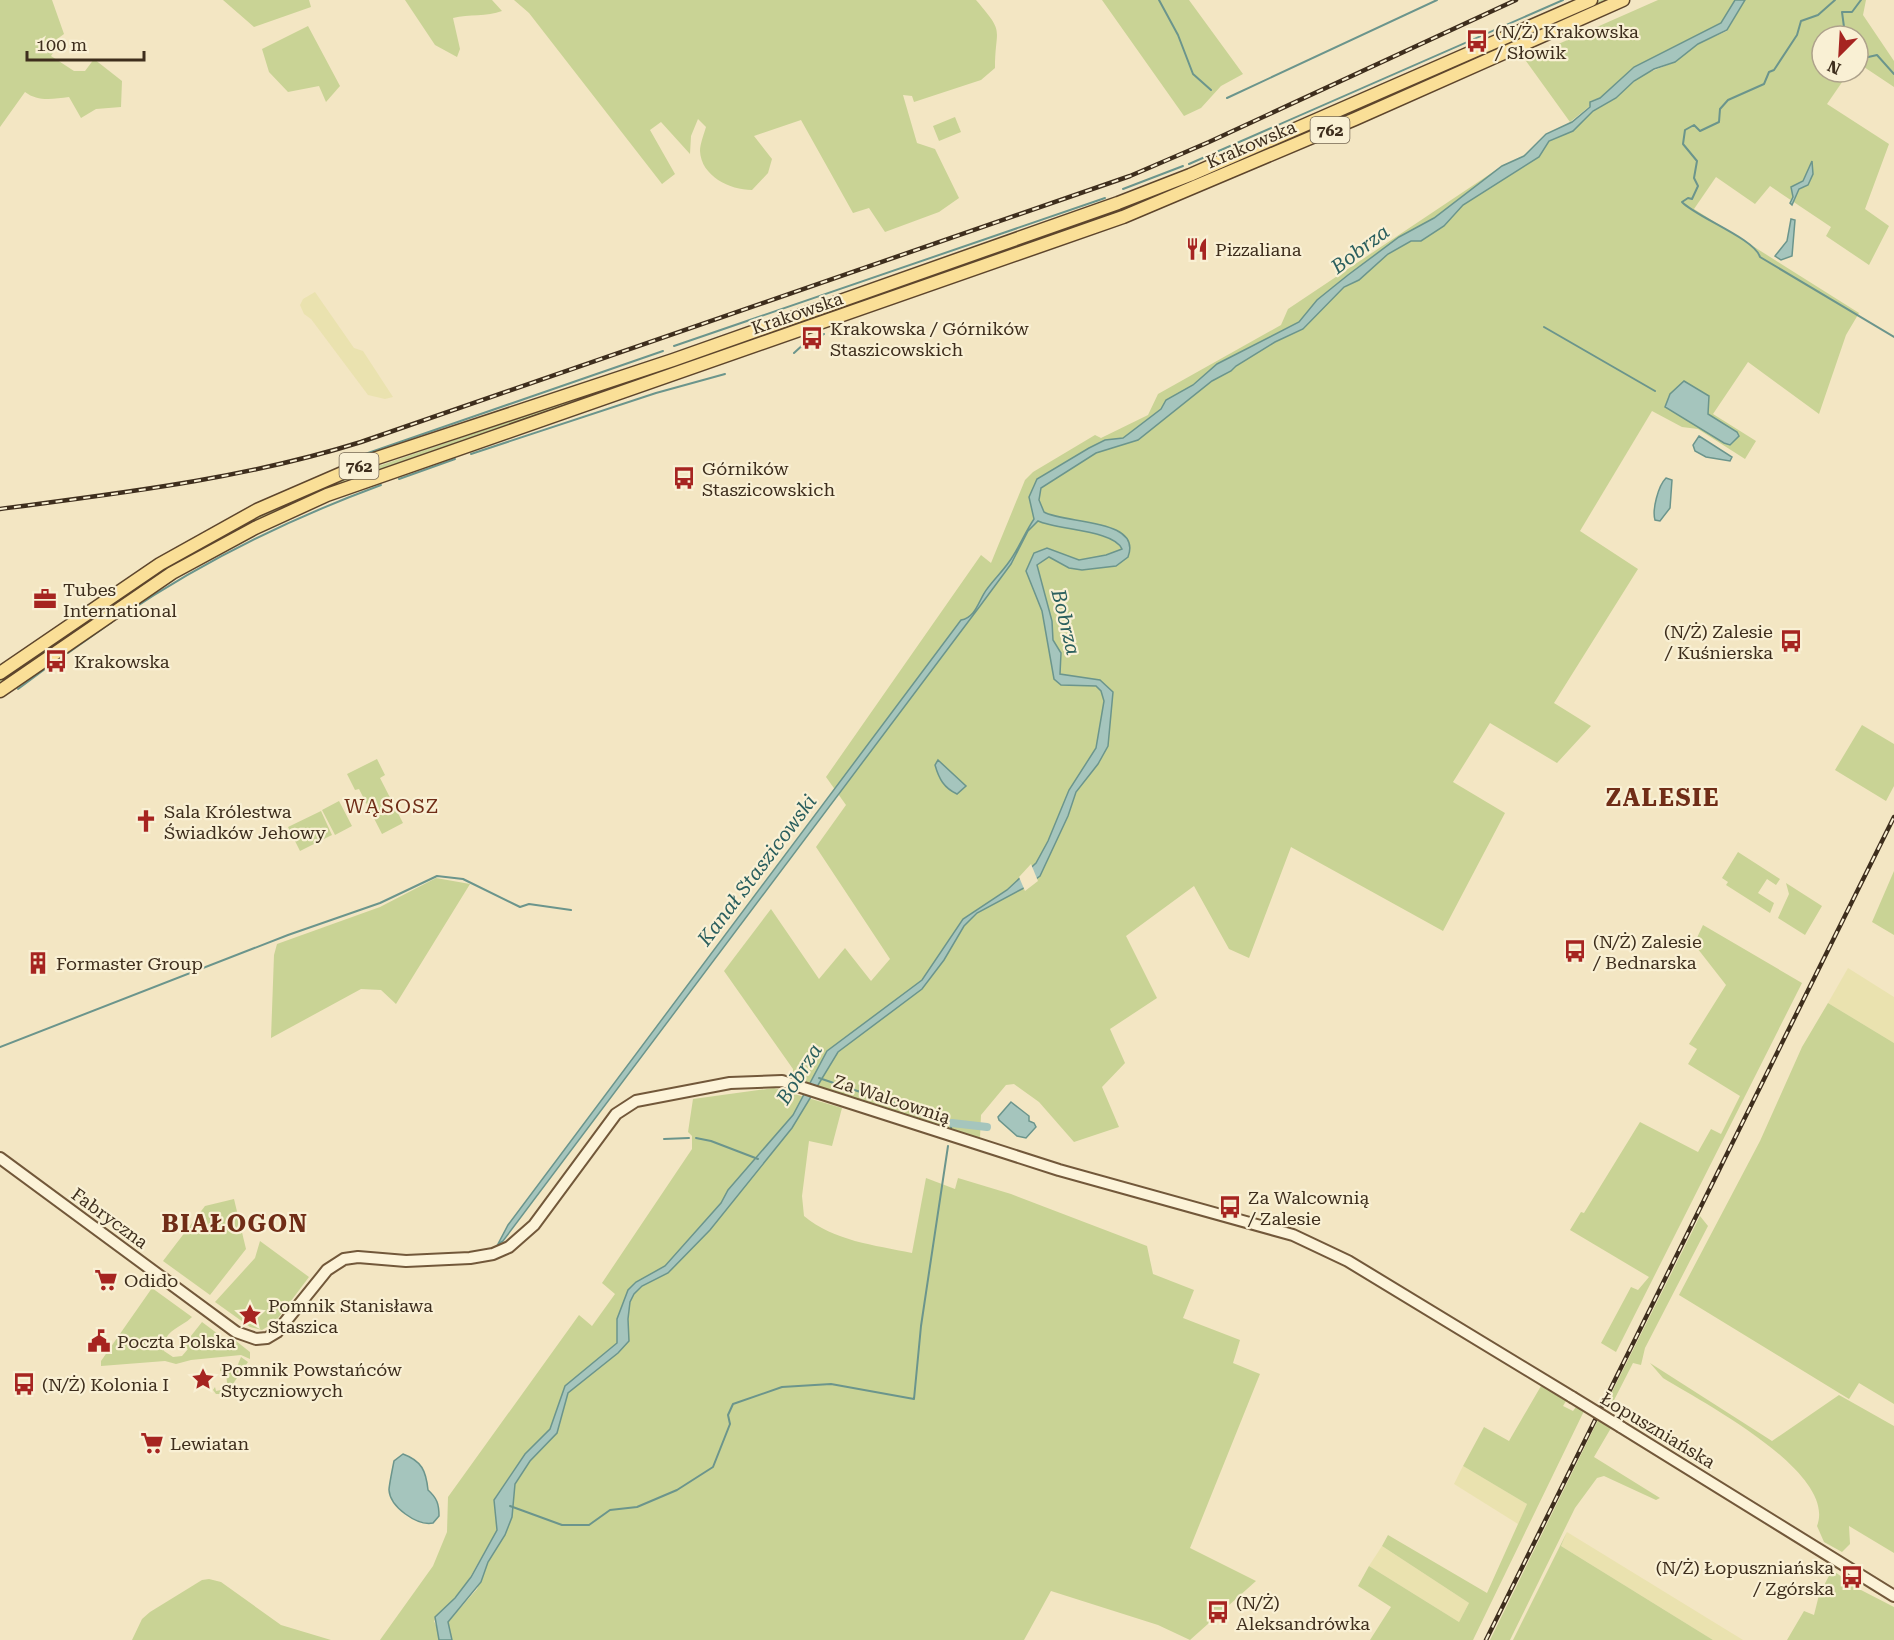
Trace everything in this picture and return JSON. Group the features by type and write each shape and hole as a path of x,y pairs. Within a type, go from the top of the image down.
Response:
{"main road":[{"name":"Krakowska","path":"0,673 160,564 257,510 377,458 673,360 1190,176 1591,0"},
{"name":"Krakowska","path":"0,691 172,573 255,528 327,495 1123,217 1324,133 1623,0"},
{"name":"Za Walcownią","path":"262,1339 280,1330 327,1270 344,1258 416,1260 476,1257 499,1252 514,1243 531,1229 614,1118 626,1106 654,1096 723,1084 770,1081 791,1083 1059,1170 1293,1235 1348,1261 1403,1294"},
{"name":"Fabryczna","path":"0,1158 236,1332 249,1338 262,1339"},
{"name":"Łopuszniańska","path":"1403,1294 1894,1596"}],"shaded area":[{"path":"315,292 354,348 363,351 393,397 385,399 368,395 311,319 304,314 300,305 303,299"},
{"path":"1848,968 1894,997 1894,1043 1828,1003"},
{"path":"1463,1466 1527,1504 1518,1524 1454,1484"},
{"path":"1567,1532 1743,1640 1713,1640 1561,1546"},
{"path":"1382,1546 1469,1603 1459,1622 1369,1566"}],"green space":[{"path":"0,0 52,0 64,34 53,42 55,50 51,56 74,71 85,71 94,59 122,81 121,107 96,109 81,118 69,97 40,99 25,92 0,127"},
{"path":"223,0 309,0 311,7 254,27"},
{"path":"405,0 492,0 502,11 453,18 460,49 457,57 435,45"},
{"path":"514,0 976,0 992,19 997,31 995,68 981,80 914,102 912,96 903,95 917,143 935,149 959,198 939,212 885,232 869,208 853,213 801,120 754,136 772,159 768,173 752,190 726,184 705,168 700,151 706,127 698,119 691,136 690,154 661,122 650,130 675,174 662,184 529,13"},
{"path":"1102,0 1189,0 1243,74 1221,86 1201,108 1184,116"},
{"path":"1601,0 1612,0 1196,182 1194,178"},
{"path":"1658,0 1735,0 1721,23 1634,67 1600,98 1590,101 1590,106 1570,122 1526,61 1538,53"},
{"path":"1745,0 1866,0 1863,15 1869,24 1810,24 1810,84 1841,84 1827,104 1889,144 1865,209 1889,226 1869,265 1826,236 1831,227 1770,186 1755,204 1716,177 1694,209 1859,313 1846,335 1819,414 1748,362 1713,414 1756,441 1745,459 1698,429 1682,427 1652,411 1580,531 1638,569 1554,703 1591,726 1557,763 1490,723 1453,782 1505,813 1443,931 1291,847 1249,958 1229,949 1194,886 1126,936 1157,998 1110,1029 1125,1063 1102,1087 1119,1127 1074,1142 1039,1102 1014,1084 1006,1085 981,1115 980,1138 819,1088 793,1075 793,1069 724,971 771,909 819,979 845,948 871,981 890,959 816,847 846,805 826,777 981,555 991,563 1025,480 1033,472 1095,435 1101,438 1148,415 1158,394 1281,325 1288,309 1502,166 1524,156 1539,143 1543,149 1549,141 1573,131 1593,111 1616,98 1640,76 1675,62 1698,44 1727,31"},
{"path":"1870,25 1894,61 1894,87 1870,71"},
{"path":"308,26 340,86 326,102 319,86 288,92 269,72 262,49"},
{"path":"955,117 961,132 939,141 933,126"},
{"path":"1116,209 1114,214 1090,223 929,279 959,266"},
{"path":"734,344 745,344 417,458 152,580 0,684 0,678 159,569 262,513 364,471"},
{"path":"1862,725 1894,744 1894,786 1886,801 1835,770"},
{"path":"377,759 385,775 380,778 403,823 382,834 359,789 355,790 347,774"},
{"path":"339,801 352,826 335,835 322,810"},
{"path":"321,811 332,835 300,851 288,827"},
{"path":"1738,852 1780,879 1776,885 1767,879 1758,893 1774,903 1770,913 1726,885 1728,882 1722,878"},
{"path":"1894,871 1894,935 1872,922"},
{"path":"436,878 470,884 396,1004 381,990 361,989 271,1038 274,955 277,944 380,907"},
{"path":"1786,883 1822,906 1805,935 1778,918 1789,894"},
{"path":"1703,925 1802,983 1616,1352 1601,1343 1631,1287 1638,1290 1649,1277 1570,1230 1581,1212 1584,1213 1640,1122 1698,1152 1711,1129 1721,1134 1740,1096 1688,1064 1697,1049 1689,1044 1726,985 1694,944"},
{"path":"1828,1003 1894,1043 1894,1404 1859,1383 1849,1399 1679,1295 1760,1141 1802,1047"},
{"path":"774,1088 842,1108 832,1146 809,1141 802,1196 804,1216 828,1231 855,1241 912,1253 926,1178 955,1189 958,1178 1011,1194 1147,1246 1153,1274 1194,1290 1183,1318 1240,1340 1233,1363 1260,1374 1190,1548 1256,1581 1190,1640 1158,1625 1051,1591 1024,1640 452,1640 448,1622 477,1589 488,1562 505,1535 511,1517 515,1484 530,1461 557,1433 550,1429 525,1454 494,1499 497,1530 465,1586 434,1621 439,1632 439,1640 380,1640 433,1566 447,1532 448,1497 579,1315 592,1326 615,1294 602,1283 692,1149 692,1136 688,1132 693,1099"},
{"path":"234,1199 246,1249 210,1295 163,1261 205,1206"},
{"path":"1700,1216 1708,1226 1645,1348 1641,1365 1633,1363 1611,1406 1606,1404"},
{"path":"260,1241 309,1277 275,1322 262,1330 250,1327 215,1302 255,1258"},
{"path":"152,1288 192,1317 169,1334 164,1344 164,1351 173,1357 182,1356 188,1349 183,1346 202,1322 230,1343 236,1341 250,1352 250,1359 241,1355 191,1360 176,1364 165,1361 101,1366 101,1361"},
{"path":"241,1357 248,1362 226,1394 216,1394 213,1390 215,1387 216,1391 221,1390 222,1384 227,1383 226,1371 220,1371 221,1367 224,1365 226,1370 236,1369"},
{"path":"1650,1363 1772,1441 1839,1395 1894,1426 1894,1553 1849,1526 1850,1544 1842,1552 1824,1542 1817,1526 1818,1505 1807,1483 1787,1462 1762,1440 1734,1421 1663,1378"},
{"path":"1541,1386 1566,1401 1563,1406 1573,1411 1576,1407 1584,1411 1473,1640 1370,1640 1391,1607 1358,1586 1369,1566 1459,1622 1469,1603 1382,1546 1388,1535 1487,1593 1527,1504 1463,1466 1484,1427 1509,1441"},
{"path":"1598,1420 1611,1428 1594,1457 1660,1498 1656,1500 1604,1476 1597,1478 1575,1508 1510,1640 1490,1640"},
{"path":"1567,1532 1561,1546 1713,1640 1513,1640"},
{"path":"1832,1570 1861,1590 1894,1607 1894,1640 1787,1640 1804,1611 1814,1615 1819,1595"},
{"path":"202,1580 221,1582 281,1625 331,1640 132,1640 142,1619 150,1612"}],"water":[{"path":"1735,0 1745,0 1727,30 1698,44 1675,62 1654,69 1634,81 1616,98 1593,111 1573,131 1549,141 1539,157 1463,205 1444,226 1421,241 1411,241 1388,254 1359,280 1344,287 1303,329 1275,342 1212,381 1138,440 1096,453 1041,488 1039,500 1044,512 1113,529 1124,535 1130,544 1128,557 1116,566 1082,570 1069,568 1049,557 1037,565 1052,621 1053,640 1061,653 1060,674 1100,680 1113,692 1108,746 1098,764 1076,792 1068,816 1040,876 1022,889 977,913 964,926 944,960 922,989 838,1052 792,1128 710,1230 668,1273 642,1286 634,1294 630,1302 628,1319 629,1341 618,1353 568,1393 557,1433 530,1461 515,1484 512,1517 505,1535 488,1562 481,1582 448,1622 452,1640 439,1640 435,1617 455,1598 471,1577 497,1530 494,1500 525,1454 550,1429 565,1386 617,1343 617,1319 628,1290 636,1282 665,1266 721,1203 728,1190 793,1115 827,1051 922,980 963,919 1007,890 1036,863 1048,841 1069,790 1096,748 1104,701 1101,691 1096,686 1061,685 1054,679 1042,611 1026,571 1034,553 1047,548 1079,560 1106,555 1122,549 1117,543 1097,534 1038,521 1028,531 1011,564 980,606 503,1241 498,1244 508,1225 961,620 974,612 987,589 1010,560 1034,519 1029,497 1037,479 1105,440 1123,438 1161,409 1166,400 1193,385 1217,364 1299,322 1317,300 1348,275 1399,237 1434,218 1502,166 1524,156 1546,134 1572,122 1590,107 1590,102 1600,98 1634,67 1721,23"},
{"path":"1812,161 1813,174 1808,185 1799,189 1792,205 1790,203 1793,197 1791,187 1803,181"},
{"path":"1791,219 1795,220 1792,256 1781,260 1775,256 1787,241"},
{"path":"1684,381 1709,396 1708,414 1737,432 1739,436 1730,445 1665,407 1670,394"},
{"path":"1699,436 1732,457 1730,461 1706,457 1695,451 1693,445"},
{"path":"1666,478 1672,480 1670,508 1660,521 1655,520 1656,498"},
{"path":"938,760 966,786 957,794 945,786 940,779 935,765"},
{"path":"1011,1102 1029,1116 1029,1121 1036,1127 1026,1138 1017,1136 999,1120 998,1117"},
{"path":"403,1454 419,1463 424,1472 428,1490 439,1508 439,1516 433,1523 420,1522 412,1518 394,1503 389,1488 394,1461"}],"pier":[{"path":"1031,864 1038,881 1025,891 1019,877"}],"waterway":[{"path":"1159,0 1178,35 1193,74 1211,90"},
{"path":"1227,98 1437,0"},
{"path":"1189,164 1563,0"},
{"path":"1835,0 1818,15 1801,21 1797,35 1774,70 1769,72 1764,84 1728,100 1720,109 1719,122 1700,131 1694,125 1685,130 1683,144 1697,161 1694,178 1698,186 1692,199 1688,198 1682,202 1748,243 1760,257 1894,337"},
{"path":"1844,24 1842,12 1852,12 1861,0"},
{"path":"1870,57 1877,55 1894,74"},
{"path":"1123,189 1183,166"},
{"path":"674,346 1105,198"},
{"path":"1544,327 1655,391"},
{"path":"794,353 806,342 824,334"},
{"path":"345,461 663,351"},
{"path":"471,454 656,393 725,374"},
{"path":"399,479 455,459"},
{"path":"122,616 215,559 313,512 381,485"},
{"path":"68,653 112,622"},
{"path":"18,689 45,669"},
{"path":"0,1047 288,935 380,903 437,876 463,879 520,907 529,904 571,910"},
{"name":"Bobrza","path":"819,1078 952,1123 951,1128"},
{"path":"952,1123 987,1127"},
{"path":"664,1139 689,1138"},
{"path":"696,1138 711,1141 758,1159"},
{"path":"510,1506 562,1525 589,1525 610,1510 637,1507 677,1490 713,1467 730,1424 728,1415 733,1404 782,1387 831,1384 914,1399 921,1326 948,1146"}],"railway":[{"path":"0,509 137,491 227,475 317,455 361,442 1130,176 1209,142 1516,0"},
{"path":"1486,1640 1894,817"}],"place":[{"name":"(N/Ż) Krakowska / Słowik","path":"1477,41"},
{"name":"Pizzaliana","path":"1197,249"},
{"name":"Krakowska / Górników Staszicowskich","path":"812,338"},
{"name":"Górników Staszicowskich","path":"684,478"},
{"name":"Tubes International","path":"45,599"},
{"name":"(N/Ż) Zalesie / Kuśnierska","path":"1791,641"},
{"name":"Krakowska","path":"56,661"},
{"name":"Sala Królestwa Świadków Jehowy","path":"146,821"},
{"name":"(N/Ż) Zalesie / Bednarska","path":"1575,951"},
{"name":"Formaster Group","path":"38,963"},
{"name":"Za Walcownią / Zalesie","path":"1230,1207"},
{"name":"Odido","path":"106,1280"},
{"name":"Pomnik Stanisława Staszica","path":"250,1315"},
{"name":"Poczta Polska","path":"99,1341"},
{"name":"Pomnik Powstańców Styczniowych","path":"203,1379"},
{"name":"(N/Ż) Kolonia I","path":"24,1384"},
{"name":"Lewiatan","path":"152,1443"},
{"name":"(N/Ż) Łopuszniańska / Zgórska","path":"1852,1577"},
{"name":"(N/Ż) Aleksandrówka","path":"1218,1612"}],"district":[{"name":"ZALESIE","path":"1663,798"},
{"name":"WĄSOSZ","path":"392,806"},
{"name":"BIAŁOGON","path":"235,1224"}],"water label":[{"name":"Kanał Staszicowski","path":"757,870"}]}
